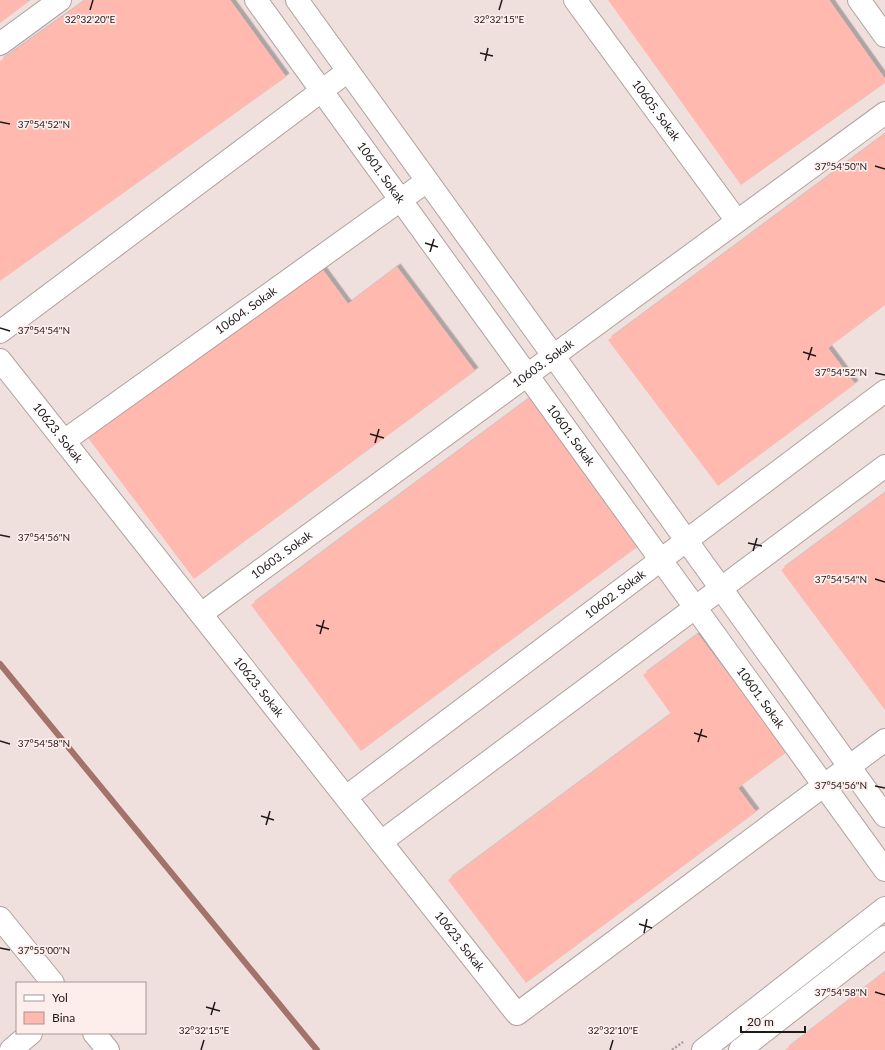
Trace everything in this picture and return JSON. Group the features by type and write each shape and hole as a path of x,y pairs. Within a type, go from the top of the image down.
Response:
{"street":[{"path":"0,44 60,0"},
{"name":"10601. Sokak","path":"256,0 885,870"},
{"path":"297,0 885,816"},
{"name":"10605. Sokak","path":"575,0 737,221"},
{"path":"859,0 885,36"},
{"path":"0,332 348,71"},
{"name":"10603. Sokak","path":"201,614 885,112"},
{"name":"10604. Sokak","path":"64,441 428,181"},
{"name":"10623. Sokak","path":"0,360 517,1014 824,785"},
{"name":"10602. Sokak","path":"346,797 885,391"},
{"path":"381,842 885,466"},
{"path":"824,785 885,740"},
{"path":"703,1050 885,908"},
{"path":"0,918 52,982"},
{"path":"740,1050 885,937"},
{"path":"11,1050 30,1034"},
{"path":"95,1034 108,1050"}],"building":[{"path":"0,0 27,0 28,2 0,23"},
{"path":"86,0 230,0 286,77 0,281 0,61"},
{"path":"608,0 829,0 885,79 885,83 741,185"},
{"path":"885,134 885,305 828,348 855,384 718,486 608,340"},
{"path":"320,266 348,304 397,267 475,371 194,579 88,438"},
{"path":"530,398 640,545 361,751 251,605"},
{"path":"885,493 885,710 781,570"},
{"path":"698,634 787,752 738,788 756,812 526,983 448,880 671,714 643,675"},
{"path":"885,972 885,1050 785,1050"}],"waterway":[{"path":"0,664 317,1050"}]}
